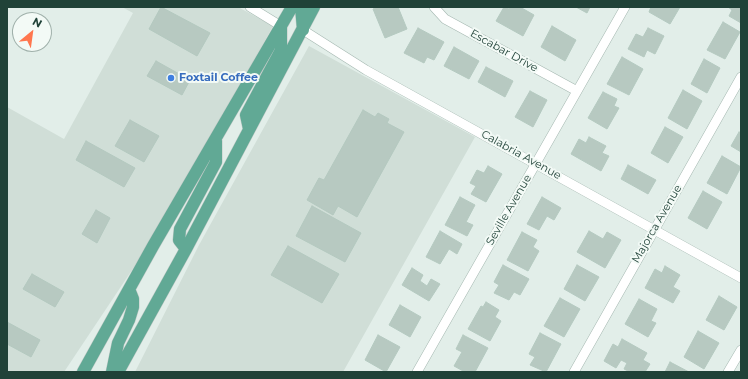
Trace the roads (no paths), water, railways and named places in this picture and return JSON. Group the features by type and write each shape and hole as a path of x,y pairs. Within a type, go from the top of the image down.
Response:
{"main road":[{"path":"83,372 129,289 292,7"},
{"path":"301,7 303,30"},
{"path":"118,372 186,249 314,7"},
{"path":"249,130 246,115 281,50 281,26"},
{"path":"186,249 179,240 180,229 216,162 216,140"},
{"path":"112,372 118,342 129,320 133,307 134,299 129,289"}],"street":[{"path":"250,7 281,26"},
{"name":"Escabar Drive","path":"434,7 445,19 577,91"},
{"name":"Seville Avenue","path":"417,372 625,7"},
{"name":"Calabria Avenue","path":"303,30 366,70 741,278"},
{"name":"Majorca Avenue","path":"574,372 741,77"},
{"path":"728,372 741,350"}],"place":[{"name":"Foxtail Coffee","path":"171,78"}]}
